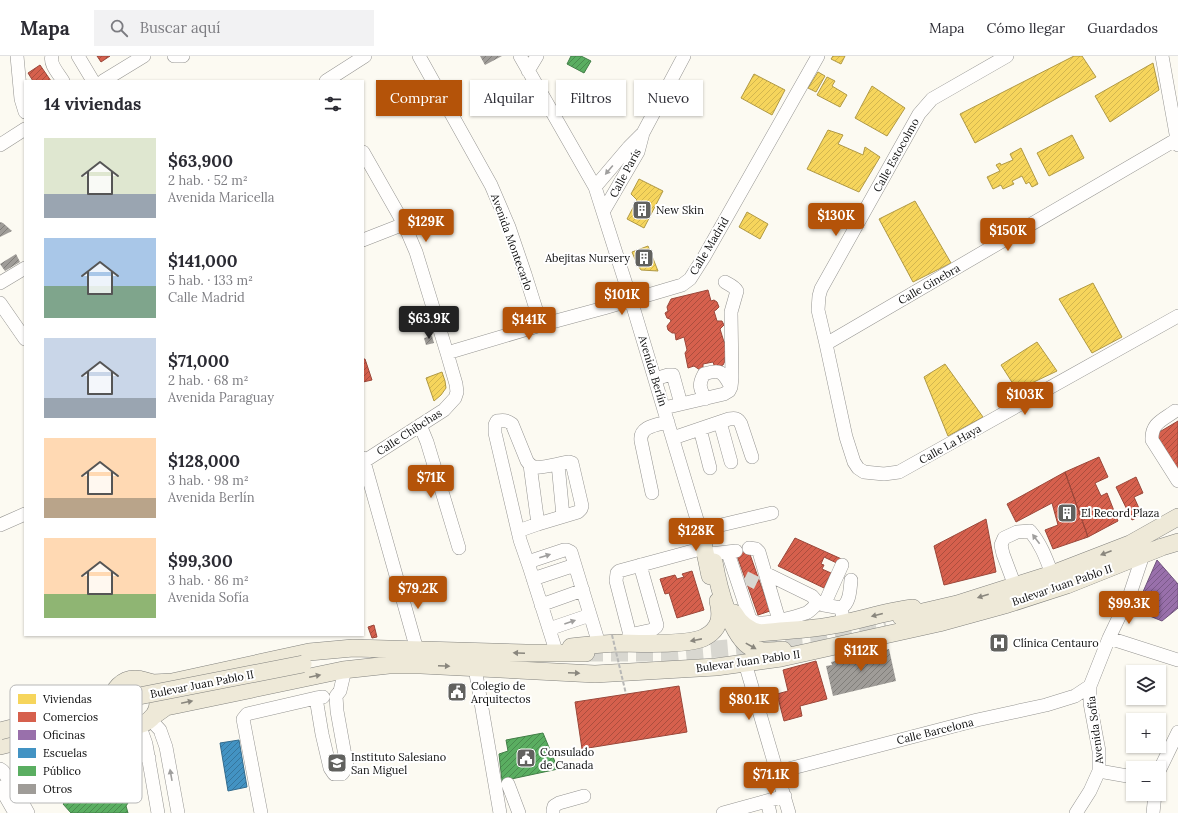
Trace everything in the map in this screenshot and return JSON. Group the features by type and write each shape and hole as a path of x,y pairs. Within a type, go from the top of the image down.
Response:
{"main road":[{"name":"Bulevar Juan Pablo II","path":"901,618 957,604 1052,574 1130,544 1178,517"},
{"name":"Bulevar Juan Pablo II","path":"1130,544 1144,541 1178,528"},
{"name":"Bulevar Juan Pablo II","path":"307,664 352,662 595,674 716,667 782,658 924,626 1008,604 1067,585 1170,544 1178,538"},
{"path":"706,545 735,631 743,641 752,648 772,651 794,649 940,617 1008,604"},
{"path":"706,545 739,606 737,618 744,626 752,631 760,633 816,628 842,616 957,604"},
{"name":"Bulevar Juan Pablo II","path":"142,680 153,683 172,682 310,652 352,648 551,652 564,648 630,639 671,643 693,641 712,633 719,623 719,603 709,572 706,545"},
{"name":"Bulevar Juan Pablo II","path":"142,695 307,664 351,653 382,649"},
{"name":"Bulevar Juan Pablo II","path":"142,720 166,707 343,670 389,665"},
{"path":"120,685 126,681 134,679 142,680 154,689 158,704 156,711 142,720"},
{"path":"0,723 10,720"},
{"name":"Bulevar Juan Pablo II","path":"0,731 10,728"},
{"path":"0,746 10,743"}],"street":[{"path":"17,56 21,99 24,109"},
{"path":"52,56 52,64 62,80"},
{"path":"78,56 92,80"},
{"path":"105,80 144,56"},
{"path":"174,56 183,56"},
{"path":"328,80 365,56"},
{"name":"Avenida Montecarlo","path":"419,56 491,185 509,227 526,274 541,325"},
{"name":"Avenida Berlín","path":"520,56 595,187 706,545"},
{"path":"528,71 537,56"},
{"name":"Calle París","path":"603,212 638,152 643,133 684,56"},
{"name":"Calle Madrid","path":"448,353 682,285 690,279 818,56"},
{"name":"Calle Estocolmo","path":"864,472 858,468 854,462 846,437 818,310 821,289 919,114 932,99 1007,56"},
{"path":"1162,56 1177,142"},
{"path":"0,145 24,130"},
{"name":"Calle París","path":"595,187 643,133"},
{"name":"Calle Ginebra","path":"826,344 1177,142"},
{"name":"Calle Chibchas","path":"364,154 404,224 416,252 448,353 457,392 455,398 444,410 364,460"},
{"path":"364,240 404,224"},
{"path":"0,283 24,269"},
{"path":"664,408 724,394 729,391 731,387 733,367 731,312 737,291 735,287 725,282"},
{"path":"0,303 24,338"},
{"name":"Calle La Haya","path":"864,472 884,474 899,472 1178,316"},
{"path":"705,399 699,385 704,374 715,371 722,373 731,387"},
{"path":"655,379 668,374 673,375 681,404"},
{"path":"1175,411 1156,424 1152,432 1152,440 1178,481"},
{"path":"673,438 735,418 739,420 752,457"},
{"path":"538,524 530,465 512,424 508,421 497,421 495,425 495,433 518,530 549,629 551,652"},
{"path":"652,493 641,442 641,434 646,429 668,422"},
{"path":"720,422 731,462"},
{"path":"420,425 427,442 459,548"},
{"path":"700,429 710,468"},
{"path":"518,530 578,512 581,510 582,506 572,463 569,462 539,468 530,465"},
{"path":"364,464 417,650"},
{"path":"558,464 563,516"},
{"path":"640,565 657,625 652,630 630,639 616,581 616,576 619,571 706,545 772,513"},
{"path":"0,525 24,514"},
{"path":"1015,586 1001,545 1004,538 1017,532 1030,531 1035,537 1041,545 1052,574"},
{"path":"706,545 738,551 756,549 759,552 761,569 779,620"},
{"path":"531,572 530,563 534,560 564,550 571,552 599,644"},
{"path":"738,551 739,606 750,619 756,623 779,620 807,612 821,604 842,565"},
{"name":"Avenida Sofía","path":"1076,813 1090,791 1099,771 1099,751 1090,703 1090,686 1109,638 1130,594 1143,555"},
{"path":"531,572 575,565"},
{"path":"761,569 812,596 821,604 842,616 848,600 851,580"},
{"path":"739,606 748,586"},
{"path":"541,605 582,590"},
{"path":"549,629 590,615"},
{"path":"1109,638 1178,660"},
{"path":"745,663 789,813"},
{"path":"475,668 500,813"},
{"path":"316,698 330,768 334,774 342,774 346,767 346,761 337,711 336,696 340,691 344,674 343,670"},
{"name":"Calle Barcelona","path":"777,772 977,720 1046,705 1075,696 1090,686"},
{"path":"261,813 243,719 247,714 316,698 336,696"},
{"path":"142,720 158,813"},
{"path":"142,720 160,730 166,747 178,813"},
{"path":"1164,761 1178,732"},
{"path":"142,755 149,758"},
{"path":"0,769 10,782"},
{"path":"1099,771 1126,776"},
{"path":"508,784 519,813"},
{"path":"0,787 14,813"},
{"path":"553,813 554,806 559,803 584,796"},
{"path":"723,813 768,807 785,796"},
{"path":"1153,813 1155,801"},
{"path":"22,803 28,813"}],"path":[{"path":"599,644 626,694"}],"building: Viviendas":[{"path":"833,56 845,56 841,64 831,59"},
{"path":"1074,56 1082,56 1096,77 975,143 960,114"},
{"path":"1153,63 1159,90 1110,122 1095,96"},
{"path":"818,72 825,76 816,92 808,88"},
{"path":"754,74 785,90 772,115 741,98"},
{"path":"827,77 835,81 832,86 847,95 840,107 817,95"},
{"path":"872,86 905,108 887,136 855,118"},
{"path":"828,130 843,135 838,144 863,155 865,147 880,157 859,192 807,169"},
{"path":"1072,135 1084,158 1049,176 1037,153"},
{"path":"1021,148 1038,184 1032,187 1029,182 1026,184 1022,176 1012,181 1014,184 1003,189 1001,185 993,189 987,177 1000,171 996,165 1000,163 1001,165 1013,160 1010,154"},
{"name":"New Skin","path":"639,179 663,191 644,228 627,219 637,200 631,194"},
{"path":"915,201 951,263 913,282 879,219"},
{"path":"747,212 768,224 760,239 739,227"},
{"name":"Abejitas Nursery","path":"648,246 658,271 641,270 632,252"},
{"path":"1093,283 1122,337 1092,353 1059,299"},
{"path":"1037,342 1057,371 1017,390 1001,365"},
{"path":"945,364 983,417 948,436 924,377"},
{"path":"442,372 446,388 434,401 426,378"}],"building: Comercios":[{"path":"97,56 110,56 101,62"},
{"path":"40,65 50,80 32,80 28,73"},
{"path":"708,290 711,301 714,300 717,302 719,307 714,311 717,321 722,321 724,325 720,329 725,342 728,358 724,359 725,361 723,365 718,367 714,365 713,362 703,364 703,369 700,370 694,366 688,368 685,353 687,350 684,337 676,340 675,333 668,330 667,326 671,321 667,318 665,313 668,311 667,307 671,299"},
{"path":"364,359 365,359 372,380 364,382"},
{"path":"1178,421 1178,470 1156,434"},
{"path":"1099,457 1108,477 1095,483 1101,496 1107,493 1118,521 1088,537 1065,472"},
{"name":"El Record Plaza","path":"1065,472 1088,537 1053,549 1045,530 1058,525 1052,503 1016,522 1007,504"},
{"path":"1136,477 1143,493 1134,497 1142,515 1132,520 1116,487"},
{"path":"986,519 996,572 944,585 934,546"},
{"path":"795,538 846,561 843,566 824,557 821,564 824,565 822,569 831,573 824,588 778,566"},
{"path":"747,546 770,611 758,615 735,550"},
{"path":"692,571 704,610 677,618 669,593 665,594 660,579 675,575 677,579 684,577 682,574"},
{"path":"374,625 377,637 372,638 368,627"},
{"path":"816,661 827,699 800,706 802,716 784,721 777,694 788,691 783,670"},
{"path":"679,686 687,732 582,749 575,702"}],"building: Oficinas":[{"path":"1157,560 1178,584 1178,608 1162,621 1135,610"}],"building: Escuelas":[{"path":"239,740 247,787 228,791 220,743"}],"building: Público":[{"path":"571,56 581,56 591,61 584,73 567,64"},
{"path":"543,733 558,769 502,781 499,754 508,751 506,740"},
{"path":"128,803 126,806 128,813 71,813 63,804"}],"building: Otros":[{"path":"480,56 502,56 485,65"},
{"path":"0,222 12,231 0,237"},
{"path":"16,254 20,262 5,271 0,264"},
{"path":"432,336 434,343 426,345 424,338"},
{"path":"889,649 896,681 833,696 826,666 832,665 831,662"}],"tunnel":[{"path":"748,586 756,570"},
{"path":"586,653 670,653 763,645 818,639 885,621"}],"place":[{"name":"New Skin","path":"642,210"},
{"name":"Abejitas Nursery","path":"644,258"},
{"name":"El Record Plaza","path":"1067,513"},
{"name":"Clínica Centauro","path":"999,643"},
{"name":"Colegio de Arquitectos","path":"457,692"},
{"name":"Consulado de Canada","path":"526,758"},
{"name":"Instituto Salesiano San Miguel","path":"337,763"}]}
